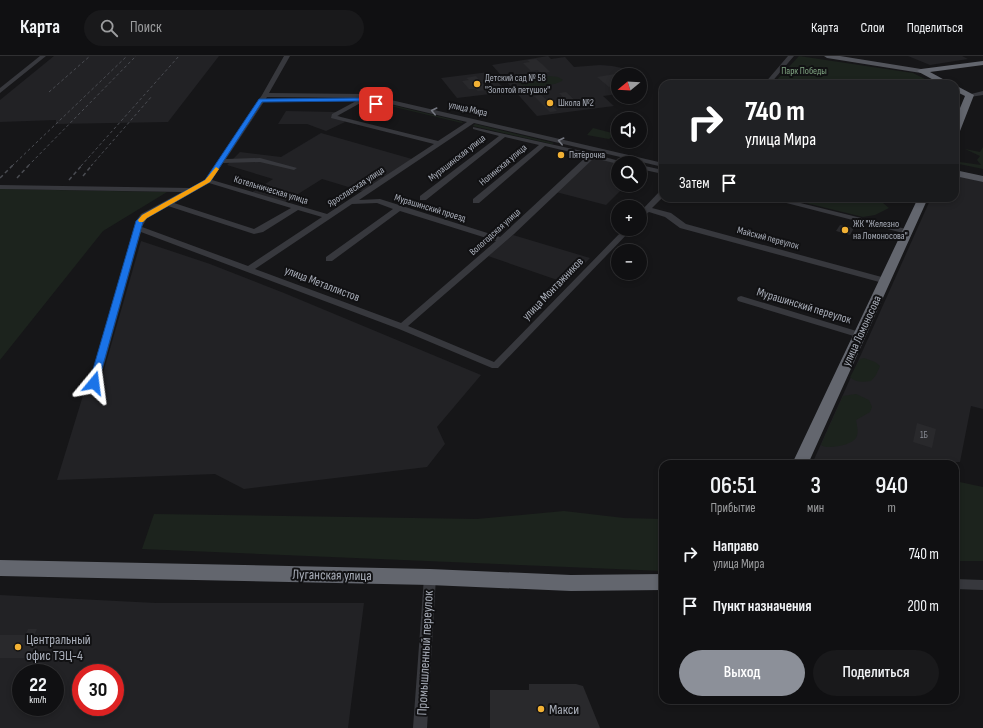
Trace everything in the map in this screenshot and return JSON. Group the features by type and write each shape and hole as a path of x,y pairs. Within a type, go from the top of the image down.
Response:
{"highway":[{"path":"921,71 983,63"},
{"path":"921,71 940,80"},
{"path":"959,90 970,95 959,121"},
{"name":"улица Ломоносова","path":"802,460 886,281 921,202"},
{"name":"Луганская улица","path":"0,568 430,577 571,583 659,582"}],"main road":[{"path":"827,56 921,71"},
{"path":"959,174 983,179"}],"street":[{"path":"0,91 44,56"},
{"path":"94,383 140,221 144,216 208,181 263,98 287,56"},
{"path":"770,80 791,56"},
{"path":"970,95 983,93"},
{"name":"улица Мира","path":"263,98 366,96 659,164"},
{"name":"улица Мира","path":"263,98 362,100 611,160"},
{"path":"362,100 334,115 334,117 439,143"},
{"name":"Ярославская улица","path":"249,269 474,120"},
{"name":"Мурашинская улица","path":"423,198 504,134"},
{"name":"Нолинская улица","path":"476,201 544,144"},
{"name":"Вологодская улица","path":"402,327 501,240 599,150"},
{"path":"221,161 260,160 294,168"},
{"path":"647,169 659,171"},
{"name":"Котельническая улица","path":"208,181 328,217"},
{"path":"0,187 191,190"},
{"path":"648,209 659,197"},
{"name":"Мурашинский проезд","path":"352,202 377,201 501,240"},
{"path":"787,202 907,232"},
{"path":"168,203 254,232 260,230 296,208"},
{"path":"329,259 399,208"},
{"name":"Майский переулок","path":"648,209 668,215 683,226 886,281"},
{"name":"улица Металлистов","path":"138,228 402,327 495,366"},
{"path":"134,244 145,238 159,236"},
{"name":"улица Монтажников","path":"495,366 621,236"},
{"name":"Мурашинский переулок","path":"741,299 860,335"},
{"name":"Промышленный переулок","path":"420,728 430,577"},
{"path":"959,584 983,585"}],"shaded area":[{"path":"54,56 219,56 168,122 56,124 56,120 0,122 0,100"},
{"path":"548,56 551,59 565,57 574,67 600,65 622,68 611,68 611,95 603,96 614,106 537,116 492,65"},
{"path":"908,56 962,56 968,59 930,65"},
{"path":"489,72 507,92 457,98 441,78"},
{"path":"286,111 335,112 345,122 326,131 307,124 278,124"},
{"path":"321,133 412,159 365,192 322,179 282,204 251,193 273,179 227,165 240,152 281,157"},
{"path":"596,158 611,161 611,192 619,192 606,205 556,192 592,159"},
{"path":"959,176 983,182 983,409 971,406 960,462 959,460 814,460 929,202 959,202"},
{"path":"513,235 590,258 566,283 488,256"},
{"path":"141,241 210,264 284,293 481,375 437,427 445,444 427,467 244,489 215,474 57,480 85,389 99,387"},
{"path":"0,595 156,603 364,603 348,728 0,728"}],"green space":[{"name":"Парк Победы","path":"799,56 913,73 927,80 777,80"},
{"path":"549,76 558,77 563,80 554,84 540,86 526,86 517,82 523,79"},
{"path":"366,99 463,122 365,100"},
{"path":"475,124 554,143 552,144 473,126"},
{"path":"593,128 611,133 611,138 609,139 587,135"},
{"path":"983,147 983,169 959,164 960,162 981,165 977,160 980,156 965,149 980,152"},
{"path":"0,189 167,192 103,231 0,360"},
{"path":"886,202 883,203 889,208 875,215 863,217 806,203"},
{"path":"864,358 875,362 880,366 876,375 871,381 862,382 850,377 860,359"},
{"path":"856,394 869,400 872,407 870,412 856,420 858,431 854,441 845,445 834,447 821,445 843,396"},
{"path":"959,482 983,487 983,561 959,561"},
{"path":"564,511 624,518 659,519 659,571 142,549 154,514 477,519"}],"building":[{"path":"536,59 550,72 541,73 538,70 531,71 523,63 530,62 527,60"},
{"path":"611,75 611,86 609,87 597,77"},
{"name":"Детский сад № 58 \"Золотой петушок\"","path":"476,76 488,90 478,91 475,89 469,89 462,81 469,80 466,78"},
{"path":"566,92 582,107 574,108 559,93"},
{"path":"541,95 557,111 550,112 534,96"},
{"name":"ЖК \"Железно на Ломоносова\"","path":"840,225 854,228 850,235 836,231"},
{"path":"917,423 936,429 932,448 913,442"},
{"name":"Центральный офис ТЭЦ-4","path":"28,629 37,629 34,635 42,635 32,658 0,658 0,635 25,635"},
{"name":"Макси","path":"529,684 576,684 583,686 600,728 490,728 490,690 529,690"}],"railway":[{"path":"49,92 90,56"},
{"path":"12,166 127,56"},
{"path":"28,166 136,56"},
{"path":"81,166 179,56"},
{"path":"91,166 152,96"},
{"path":"17,178 29,165"},
{"path":"69,180 82,165"},
{"path":"83,176 92,165"},
{"path":"0,178 12,166"}],"slow traffic":[{"path":"141,220 144,216 208,181 216,169"}],"place":[{"name":"Детский сад № 58 \"Золотой петушок\"","path":"477,84"},
{"name":"Школа №2","path":"550,103"},
{"name":"Пятёрочка","path":"561,155"},
{"name":"ЖК \"Железно на Ломоносова\"","path":"845,230"},
{"name":"Центральный офис ТЭЦ-4","path":"18,647"},
{"name":"Макси","path":"541,709"}],"route":[{"path":"94,383 140,221 144,216 208,181 261,100 360,100 376,104"}]}
